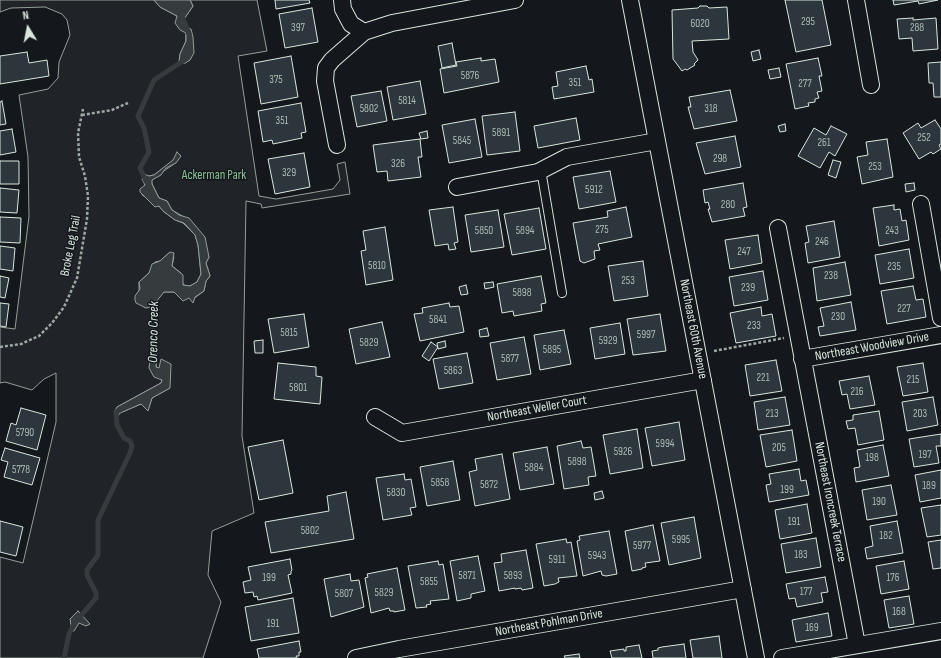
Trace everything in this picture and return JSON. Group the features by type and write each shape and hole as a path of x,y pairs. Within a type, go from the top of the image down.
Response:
{"street":[{"path":"342,0 343,9 351,24 364,32"},
{"path":"338,145 326,80 326,68 332,60 364,32 392,23 515,0"},
{"name":"Northeast 60th Avenue","path":"630,0 756,658"},
{"path":"856,0 871,85"},
{"path":"457,186 524,176 541,170 566,157 657,141"},
{"path":"921,204 941,318"},
{"name":"Northeast Ironcreek Terrace","path":"778,228 797,336 857,645"},
{"name":"Northeast Woodview Drive","path":"802,359 941,335"},
{"name":"Northeast Weller Court","path":"375,417 402,433 703,380"},
{"name":"Northeast Pohlman Drive","path":"356,658 399,648 743,589"},
{"path":"782,658 941,631"}],"lane":[{"path":"541,170 562,293"}],"path":[{"path":"82,115 112,110 128,103"},
{"name":"Broke Leg Trail","path":"0,347 21,344 39,336 52,323 64,307 77,278 87,219 88,196 85,176 79,158 78,133 83,109"},
{"path":"698,354 797,336"}],"green space":[{"name":"Ackerman Park","path":"0,0 154,0 160,7 177,16 186,33 186,41 180,54 179,62 185,63 190,60 186,28 182,22 193,6 190,0 257,0 267,51 238,56 259,196 276,199 333,189 340,180 337,164 345,162 350,194 262,208 261,204 246,201 242,436 254,513 212,531 208,575 221,602 203,658 0,658 0,557 23,563 56,422 56,373 44,379 32,390 5,382 0,383 0,327 15,329 29,216 28,157 19,95 48,89 58,78 59,62 70,35 67,20 62,14 45,7 11,8 0,12","holes":["174,160 174,164 151,180 152,184 159,198 167,201 172,210 184,217 209,257 206,263 210,276 206,281 204,291 193,299 174,292 164,292 146,308 139,303 139,282 149,273 155,262 160,261 170,252 174,257 172,266 181,273 183,285 190,286 197,282 201,274 198,245 195,235 183,223 175,220 159,206 153,205 149,199 142,195 145,185 144,182 149,176 154,175","157,354 156,367 159,368 170,388 152,398 148,410 141,404 120,413 117,407 161,383 162,380 149,368"]}],"shaded area":[{"path":"154,0 190,0 193,6 182,22 186,28 191,29 193,37 194,53 190,60 185,63 179,62 180,54 186,41 186,33 180,30 175,23 177,16 160,7"},
{"path":"177,152 181,156 176,163 166,168 161,175 152,180 152,184 159,198 167,201 172,210 179,215 189,218 205,237 209,257 206,263 210,276 206,281 204,291 195,297 193,303 189,298 183,301 174,292 164,292 152,307 146,308 136,303 135,300 135,296 140,289 139,282 149,273 152,264 160,261 170,252 174,253 172,266 183,275 183,285 190,286 197,282 201,274 198,245 195,235 184,223 175,220 159,206 155,207 140,192 140,189 145,185 142,179 144,174 149,176 154,175 173,160"},
{"path":"152,346 157,354 156,367 159,368 161,359 171,364 170,388 152,398 148,411 141,404 120,413 118,416 114,412 117,407 161,383 162,380 154,377 149,368"},
{"path":"78,611 90,624 86,626 79,623 74,631 72,631 70,619"}],"building":[{"path":"275,0 309,0 310,3 276,9"},
{"path":"785,0 822,0 831,45 796,52"},
{"path":"893,0 938,0 919,4 918,1 894,5"},
{"path":"700,6 707,6 709,8 727,7 729,39 692,41 693,52 698,60 694,64 695,65 682,71 673,59 672,10 698,8"},
{"path":"312,8 318,42 285,48 279,14"},
{"path":"913,18 913,20 936,18 938,49 913,51 912,38 899,39 897,19"},
{"path":"452,43 456,65 442,68 438,46"},
{"path":"759,50 761,59 753,61 751,52"},
{"path":"27,52 29,63 47,60 49,76 0,84 0,56"},
{"path":"291,56 298,97 261,104 254,63"},
{"path":"481,58 481,61 495,59 499,82 444,93 440,69 457,66 456,62"},
{"path":"818,58 822,76 819,76 822,91 817,92 819,98 815,99 815,102 808,103 809,106 795,109 786,64"},
{"path":"941,62 941,97 934,97 933,83 929,83 928,63"},
{"path":"586,66 589,80 592,79 594,92 554,99 552,87 558,86 556,72"},
{"path":"779,68 781,77 770,79 768,70"},
{"path":"420,81 426,114 393,120 387,87"},
{"path":"730,90 737,121 694,129 688,107 691,107 689,97"},
{"path":"381,91 387,121 357,127 351,96"},
{"path":"2,101 6,124 0,125 0,102"},
{"path":"301,103 306,132 301,133 302,138 273,144 272,140 263,142 258,111"},
{"path":"515,112 520,151 487,155 482,116"},
{"path":"576,118 580,140 538,148 534,126"},
{"path":"475,119 482,157 449,163 442,125"},
{"path":"935,120 941,129 941,144 939,145 941,149 933,154 931,152 919,159 903,133 918,123 921,128"},
{"path":"785,124 786,131 780,132 778,126"},
{"path":"831,126 847,134 835,156 829,152 820,168 798,156 814,128 826,135"},
{"path":"12,129 16,152 0,155 0,131"},
{"path":"427,131 428,138 421,139 419,133"},
{"path":"735,136 741,167 705,174 696,143"},
{"path":"420,139 422,157 418,157 421,177 388,181 387,171 377,172 373,145"},
{"path":"887,139 893,177 862,184 857,157 868,155 866,142"},
{"path":"304,153 310,187 275,194 268,159"},
{"path":"833,160 841,162 836,178 828,175"},
{"path":"0,161 19,161 19,184 0,184"},
{"path":"610,171 616,202 579,209 573,177"},
{"path":"743,183 747,207 743,208 745,216 712,222 708,209 710,209 708,202 705,203 703,190"},
{"path":"914,183 915,190 906,192 905,184"},
{"path":"0,188 19,190 17,213 0,212"},
{"path":"894,205 894,210 900,209 902,221 906,220 909,240 879,246 873,208"},
{"path":"453,207 458,242 454,243 456,249 449,250 448,244 435,246 429,210"},
{"path":"626,207 632,237 598,244 600,250 594,251 595,259 584,263 580,261 573,223 608,217 607,211"},
{"path":"539,208 546,249 512,255 504,214"},
{"path":"498,210 504,247 471,252 465,215"},
{"path":"0,217 21,218 20,243 0,242"},
{"path":"834,221 840,257 808,263 805,243 809,242 806,226"},
{"path":"385,227 393,280 366,285 361,251 366,250 363,231"},
{"path":"758,235 762,263 730,269 725,240"},
{"path":"0,246 15,248 13,271 0,269"},
{"path":"909,249 914,278 880,284 875,255"},
{"path":"643,261 648,296 614,301 608,266"},
{"path":"845,262 851,295 817,301 813,268"},
{"path":"763,271 768,300 734,306 729,277"},
{"path":"0,276 9,278 5,298 0,297"},
{"path":"541,276 546,303 541,304 542,311 514,316 513,311 502,313 497,284"},
{"path":"493,282 494,287 485,289 484,283"},
{"path":"466,285 468,294 461,295 459,287"},
{"path":"913,286 916,300 923,299 926,317 887,324 881,291"},
{"path":"851,302 856,330 820,336 818,327 824,326 820,308"},
{"path":"0,303 9,304 6,327 0,326"},
{"path":"449,303 450,307 459,306 464,332 420,341 414,314 423,313 422,308"},
{"path":"761,307 762,316 772,314 776,336 736,343 730,313"},
{"path":"304,314 309,347 274,353 268,319"},
{"path":"660,314 666,351 633,355 627,319"},
{"path":"382,322 390,357 356,364 349,329"},
{"path":"620,323 625,354 595,359 590,328"},
{"path":"487,328 489,336 480,337 479,330"},
{"path":"564,330 571,364 540,370 534,335"},
{"path":"524,337 531,374 497,380 490,343"},
{"path":"263,340 263,353 255,353 254,341"},
{"path":"445,341 446,347 438,349 437,343"},
{"path":"431,342 438,347 429,361 422,356"},
{"path":"467,353 473,383 439,389 433,359"},
{"path":"776,360 782,391 750,396 745,365"},
{"path":"278,363 316,367 316,376 322,377 320,404 274,399"},
{"path":"923,363 928,392 903,396 897,367"},
{"path":"869,376 875,405 850,409 847,394 842,395 839,381"},
{"path":"785,397 790,425 758,430 754,402"},
{"path":"933,397 938,425 907,431 902,402"},
{"path":"21,408 46,415 37,450 6,441 11,423 16,425"},
{"path":"879,411 884,440 858,445 855,428 848,429 846,421 853,420 853,415"},
{"path":"679,422 685,460 652,466 645,428"},
{"path":"637,429 643,468 610,474 603,435"},
{"path":"792,430 797,461 766,467 760,435"},
{"path":"941,434 941,446 936,446 939,463 914,467 909,439"},
{"path":"283,440 293,493 259,500 248,447"},
{"path":"581,441 583,448 591,447 596,476 588,477 589,485 564,489 557,446"},
{"path":"883,445 889,476 856,482 854,468 860,467 857,450"},
{"path":"547,447 554,484 520,490 513,453"},
{"path":"5,448 40,458 32,485 4,477 8,462 1,460"},
{"path":"502,454 510,499 475,506 469,472 477,470 475,459"},
{"path":"453,461 460,500 427,506 420,467"},
{"path":"799,469 801,481 806,480 809,495 769,502 766,485 771,484 769,474"},
{"path":"941,470 941,498 920,502 915,475"},
{"path":"404,474 405,480 411,479 416,507 410,508 412,515 383,520 376,478"},
{"path":"891,485 897,515 867,520 862,490"},
{"path":"602,491 604,498 595,500 594,493"},
{"path":"346,492 354,539 271,553 265,522 329,511 327,496"},
{"path":"807,504 812,533 780,539 775,510"},
{"path":"941,505 941,535 927,537 921,508"},
{"path":"694,517 701,558 669,565 661,523"},
{"path":"0,521 23,527 16,556 0,552"},
{"path":"897,521 903,553 867,559 865,548 873,546 870,526"},
{"path":"653,525 660,561 645,563 646,567 632,571 625,531"},
{"path":"609,531 617,574 606,576 602,575 601,571 583,576 577,541 580,540 579,536"},
{"path":"816,538 821,567 786,573 781,544"},
{"path":"566,539 567,543 571,542 577,576 558,578 559,582 544,586 536,544"},
{"path":"941,540 941,568 933,569 928,542"},
{"path":"526,550 533,588 522,590 521,588 515,588 499,591 494,563 502,562 501,554"},
{"path":"478,556 485,591 471,594 471,598 457,601 450,561"},
{"path":"290,559 292,570 291,574 288,575 292,593 258,600 257,596 254,597 253,592 245,593 243,582 251,580 248,567"},
{"path":"438,561 439,565 443,564 449,599 430,601 431,604 426,605 427,607 416,608 408,566"},
{"path":"904,561 909,589 881,594 876,566"},
{"path":"397,568 405,610 394,612 390,611 389,608 371,613 365,578 368,577 367,574"},
{"path":"350,574 351,581 359,580 364,607 331,617 324,579"},
{"path":"825,577 828,592 821,593 823,602 797,607 795,598 789,599 786,584"},
{"path":"909,596 914,624 889,628 884,600"},
{"path":"293,598 299,633 251,641 245,607"},
{"path":"828,613 832,636 796,642 792,620"},
{"path":"719,636 722,658 693,658 690,640"},
{"path":"299,641 301,652 299,652 299,656 296,656 297,658 259,658 257,649"},
{"path":"684,644 686,658 653,658 652,651 658,650 658,648"},
{"path":"639,645 642,658 612,658 610,651 624,649 624,651 626,651 626,647"},
{"path":"579,654 580,658 565,658 564,656"}],"waterway":[{"name":"Orenco Creek","path":"181,13 189,34"},
{"name":"Orenco Creek","path":"146,181 140,168 149,152 144,128 138,116 154,80 186,59"},
{"name":"Orenco Creek","path":"154,299 152,340 155,355"},
{"name":"Orenco Creek","path":"64,658 69,634 74,624 96,598 96,593 87,575 87,570 98,555 98,520 132,446 130,441 124,438 117,425 116,412 120,410"}]}
